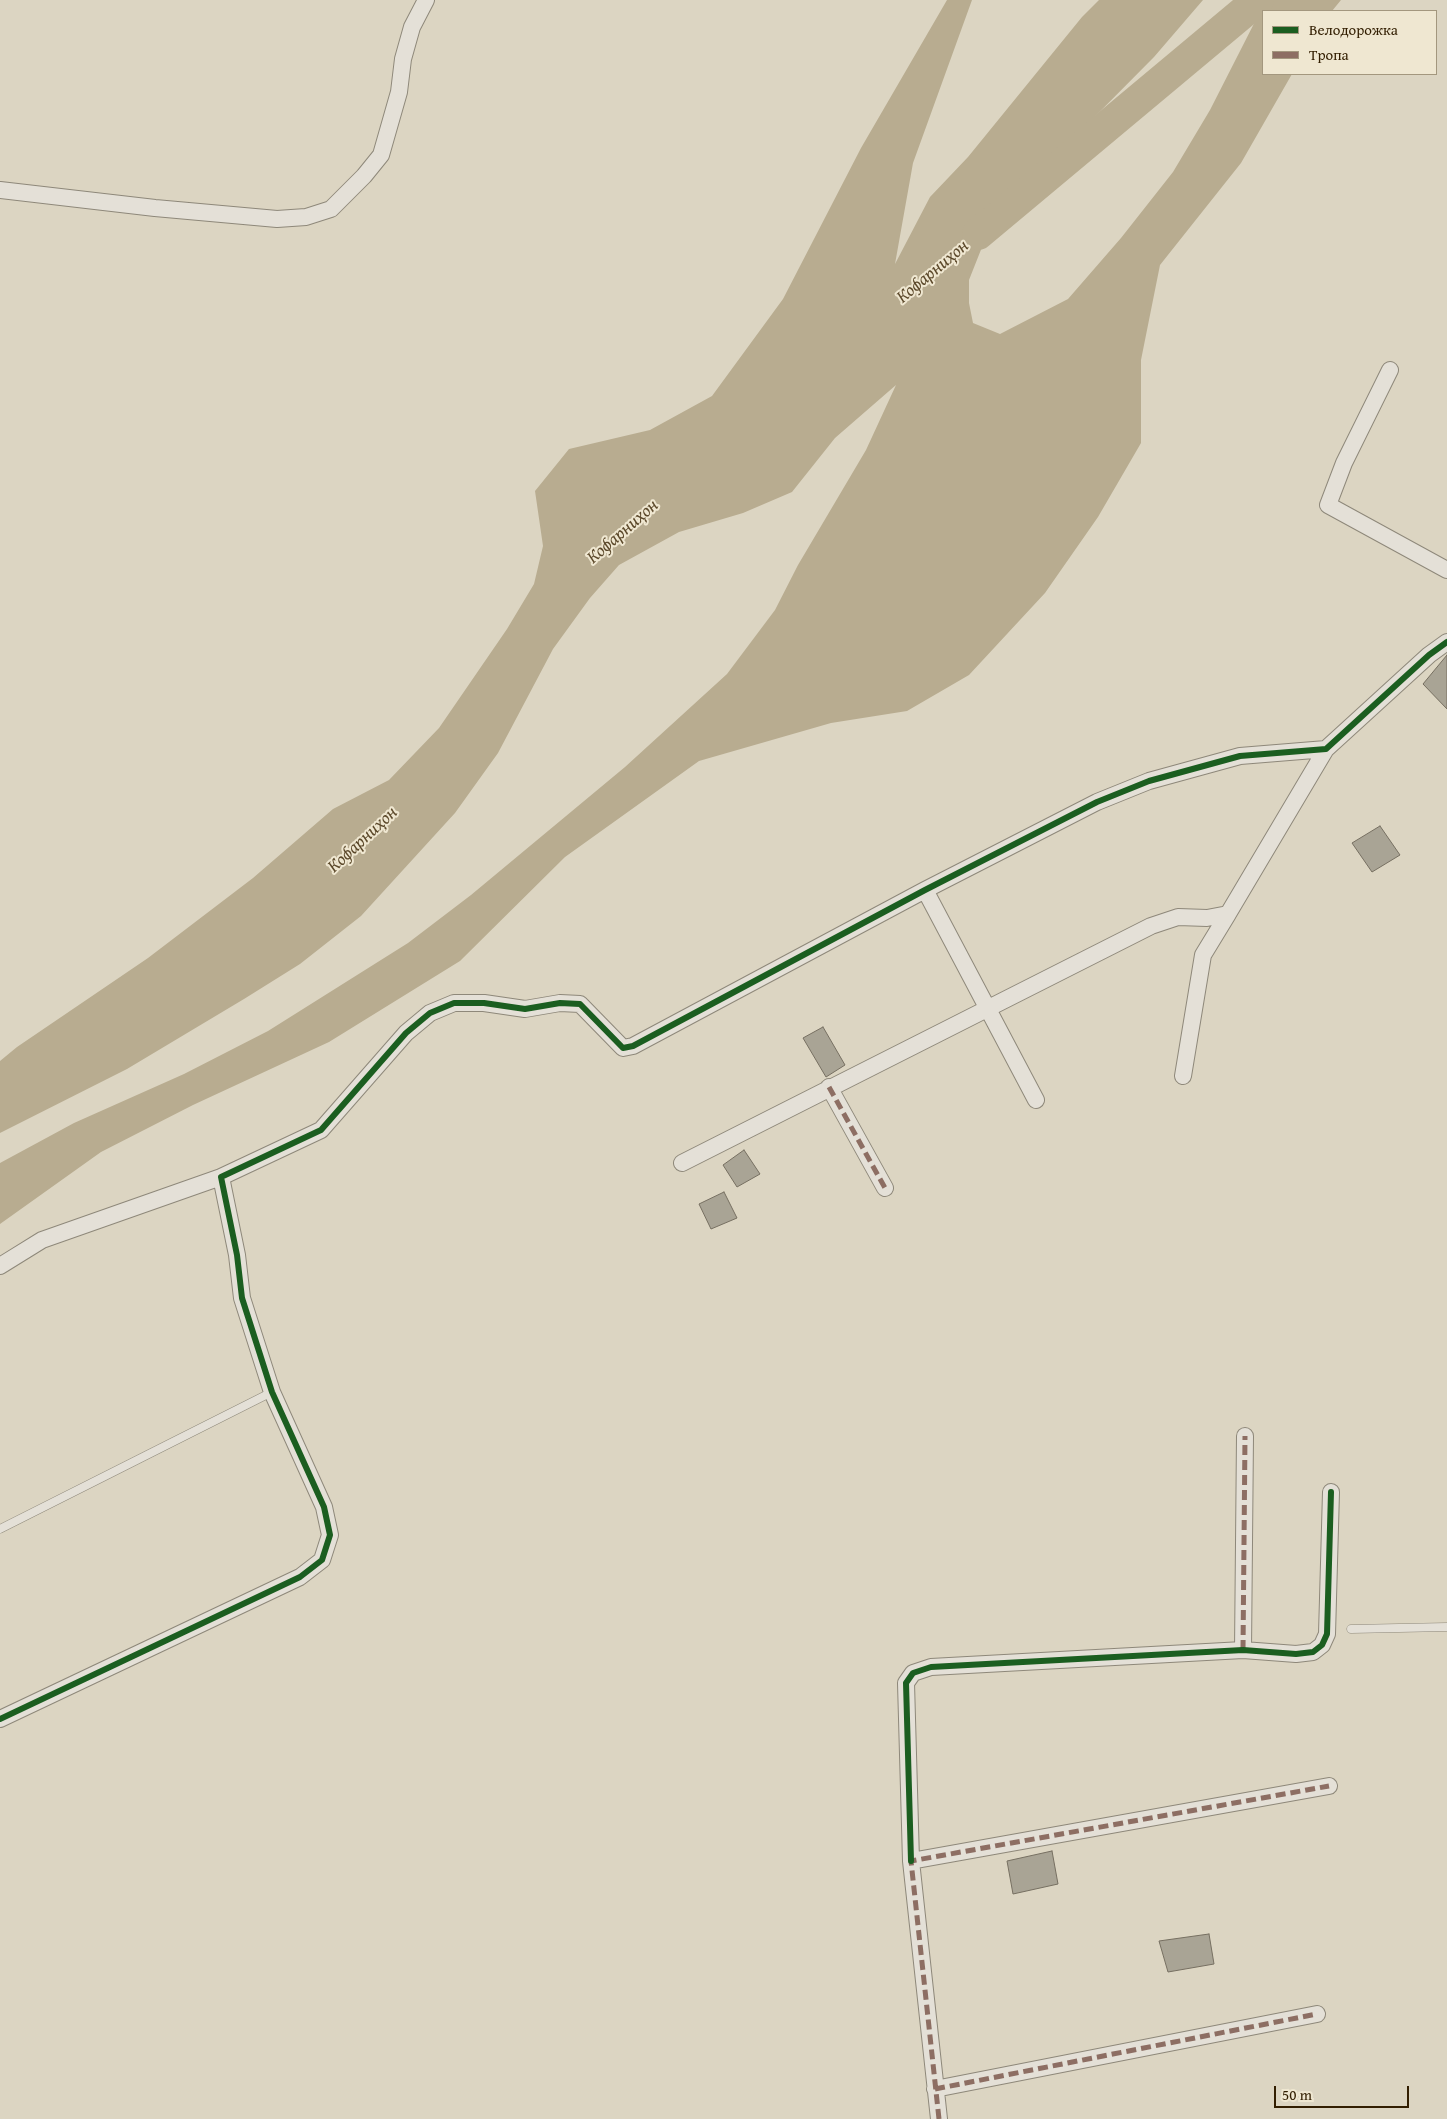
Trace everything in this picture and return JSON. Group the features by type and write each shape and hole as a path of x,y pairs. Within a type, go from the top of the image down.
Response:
{"street":[{"path":"0,190 155,208 277,219 306,217 331,209 364,176 381,155 400,92 403,59 407,43 412,27 426,0"},
{"path":"1390,370 1344,463 1328,505 1445,565"},
{"path":"1183,1076 1203,955 1326,749 1429,655 1447,642"},
{"path":"0,1266 42,1240 221,1177 321,1130 406,1033 430,1012 454,1004 484,1003 526,1009 560,1003 580,1004 623,1048 633,1046 925,890 1097,802 1149,781 1240,756 1326,749"},
{"path":"925,890 1036,1100"},
{"path":"682,1163 1150,926 1178,917 1207,918 1228,914"},
{"path":"829,1087 885,1188"},
{"path":"0,1719 300,1577 322,1560 330,1535 324,1507 272,1392 242,1298 237,1255 221,1177"},
{"path":"1243,1650 1245,1436"},
{"path":"939,2119 911,1861 906,1683 913,1673 931,1667 1243,1650 1296,1654 1313,1652 1322,1645 1327,1634 1331,1492"},
{"path":"911,1861 1329,1786"},
{"path":"935,2089 1317,2014"}],"lane":[{"path":"0,1529 272,1392"},
{"path":"1351,1629 1447,1627"}],"water":[{"path":"947,0 972,0 913,163 895,264 930,197 968,157 1082,17 1099,0 1203,0 1154,57 1041,171 986,237 969,280 969,303 973,323 1000,334 1068,299 1121,238 1173,172 1210,110 1266,0 1341,0 1333,10 1262,10 1262,75 1291,75 1241,163 1160,265 1141,360 1141,443 1098,517 1045,593 969,675 907,711 831,723 699,761 565,857 460,961 329,1042 193,1105 101,1152 0,1224 0,1163 74,1123 184,1074 268,1031 408,943 471,895 625,767 727,674 775,610 798,565 866,450 896,385 835,438 792,492 743,513 679,532 619,565 590,598 553,649 498,753 455,813 361,916 300,964 244,999 127,1069 0,1133 0,1061 17,1047 148,958 253,878 333,809 389,780 439,728 507,629 534,584 543,546 535,491 569,449 650,430 712,396 783,299 861,148"}],"building":[{"path":"1447,655 1447,709 1423,684"},
{"path":"1380,826 1400,855 1372,872 1352,843"},
{"path":"823,1027 845,1065 826,1077 803,1038"},
{"path":"744,1150 760,1174 737,1187 723,1165"},
{"path":"724,1192 737,1218 711,1229 699,1204"},
{"path":"1052,1851 1058,1884 1013,1894 1007,1861"},
{"path":"1209,1934 1214,1964 1168,1972 1159,1941"}],"waterway":[{"name":"Кофарниҳон","path":"978,234 1258,0"}],"marked path":[{"path":"829,1087 885,1188"},
{"path":"1243,1650 1245,1436"},
{"path":"939,2119 911,1861 1329,1786"},
{"path":"935,2089 1317,2014"}],"cycle path":[{"path":"0,1719 300,1577 322,1560 330,1535 324,1507 272,1392 242,1298 237,1255 221,1177 321,1130 406,1033 430,1013 454,1003 484,1003 525,1009 560,1003 580,1004 623,1048 633,1046 925,890 1097,802 1149,781 1240,756 1326,749 1429,655 1447,642"},
{"path":"911,1861 906,1683 913,1673 931,1667 1243,1650 1296,1654 1313,1652 1322,1645 1327,1634 1331,1492"}]}
